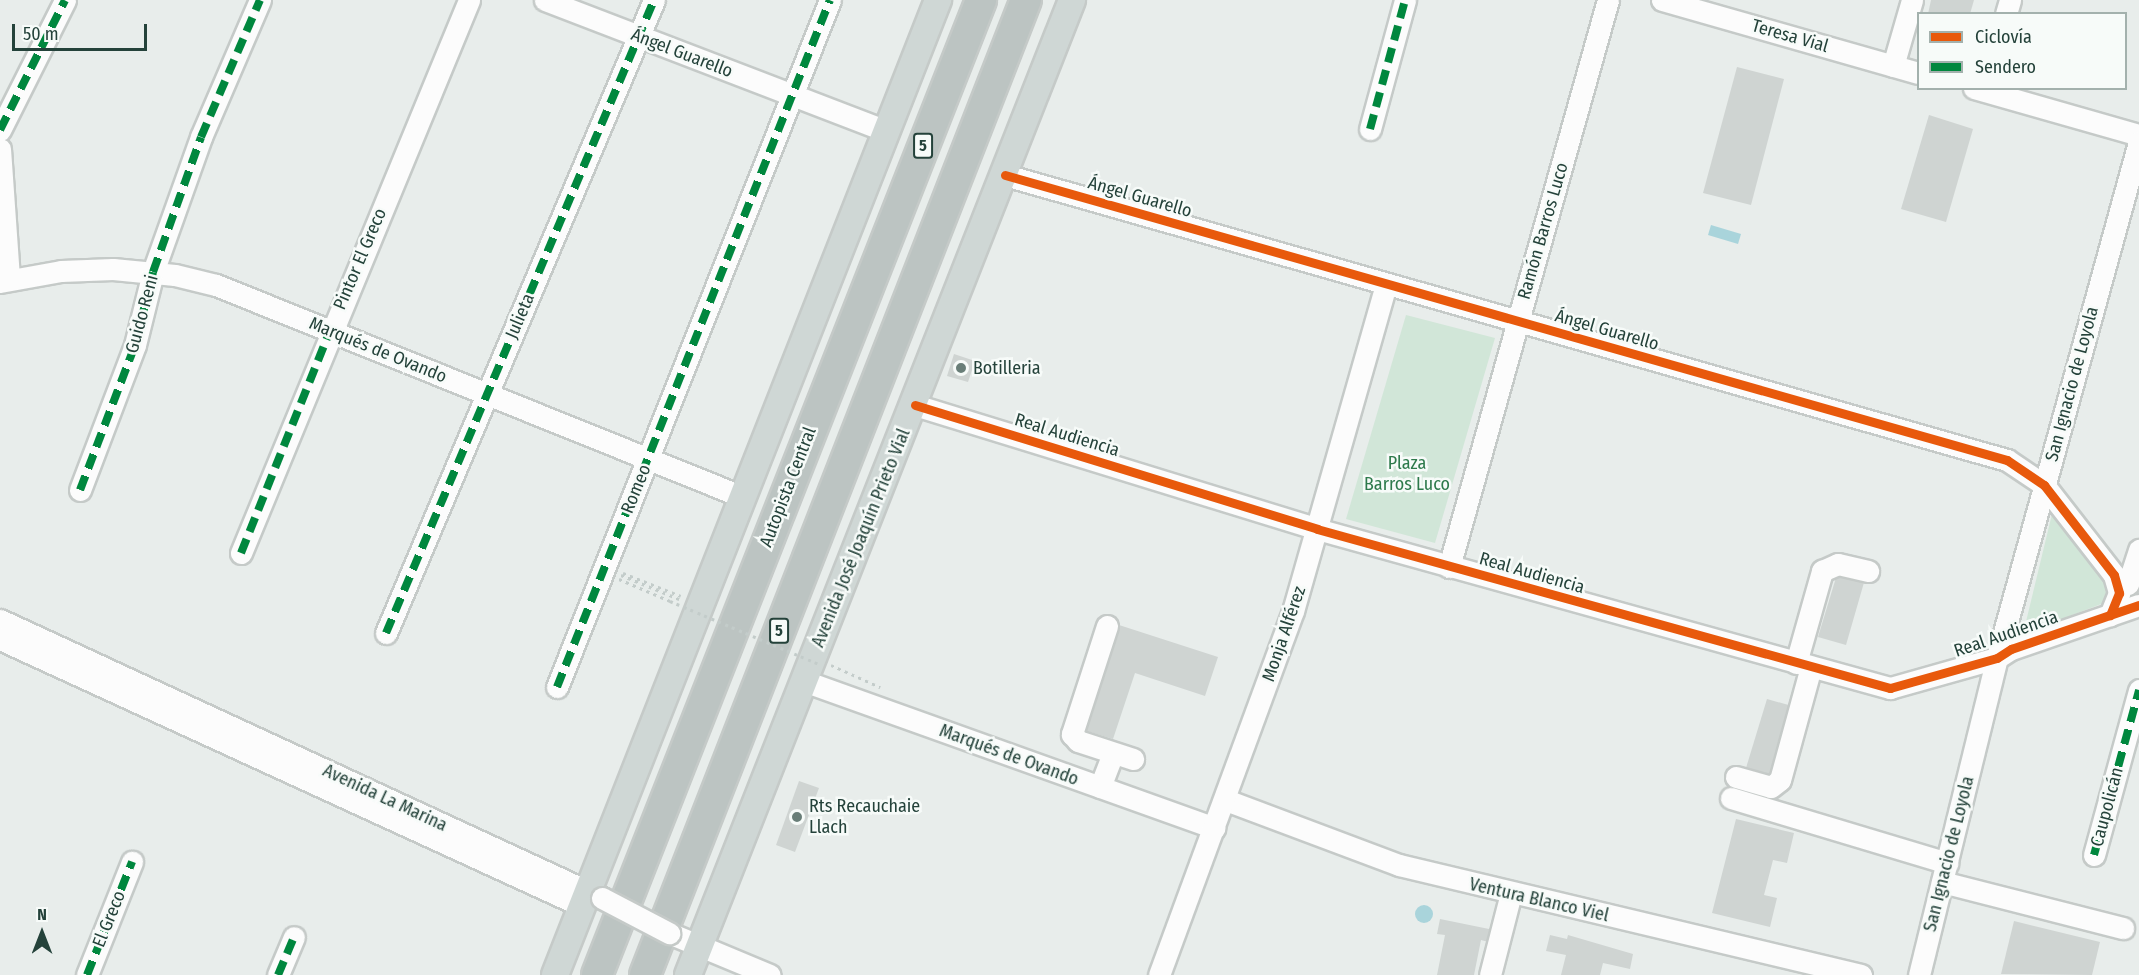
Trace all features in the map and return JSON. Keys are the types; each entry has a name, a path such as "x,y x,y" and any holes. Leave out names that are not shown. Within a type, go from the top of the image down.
{"highway":[{"name":"Autopista Central","path":"597,975 981,0"},
{"name":"5","path":"645,975 1026,0"},
{"path":"972,138 1048,0"}],"main road":[{"path":"555,975 591,899 743,497 939,0"},
{"name":"Avenida José Joaquín Prieto Vial","path":"688,975 811,672 1072,0"}],"street":[{"path":"0,130 37,50 65,0"},
{"name":"Guido Reni","path":"80,490 135,345 153,272 201,137 260,0"},
{"name":"Pintor El Greco","path":"241,553 330,330 469,0"},
{"name":"Ángel Guarello","path":"545,0 887,131"},
{"name":"Julieta","path":"387,633 654,0"},
{"path":"794,95 830,0"},
{"path":"1370,129 1405,0"},
{"name":"Ramón Barros Luco","path":"1449,567 1608,0"},
{"name":"Teresa Vial","path":"1662,0 1917,73"},
{"path":"1893,66 1912,0"},
{"path":"1983,90 2139,135"},
{"name":"Romeo","path":"557,687 613,572 648,459 794,95"},
{"name":"San Ignacio de Loyola","path":"1919,975 1997,658 2139,142"},
{"path":"0,149 4,281"},
{"name":"Ángel Guarello","path":"1005,175 2007,460 2044,485 2127,583"},
{"name":"Marqués de Ovando","path":"4,281 84,269 153,272 216,285 743,497"},
{"name":"Monja Alférez","path":"1159,975 1226,800 1293,611 1386,285"},
{"name":"Real Audiencia","path":"915,405 1317,530 1880,686 1902,688 1997,658 2011,649 2139,604"},
{"path":"2110,615 2119,593 2127,583 2139,550"},
{"path":"1736,777 1771,787 1780,780 1822,571 1838,564 1868,572"},
{"name":"Avenida La Marina","path":"0,620 16,640 698,948 770,975"},
{"path":"1100,788 1123,756 1078,741 1072,734 1107,626"},
{"name":"Marqués de Ovando","path":"811,672 1100,788 1215,828"},
{"name":"Caupolicán","path":"2094,855 2139,690"},
{"path":"1731,798 1944,873 2123,928"},
{"name":"Ventura Blanco Viel","path":"1226,800 1399,866 1861,975"},
{"name":"El Greco","path":"87,975 132,862"},
{"path":"1490,975 1511,893"},
{"path":"278,975 294,937"}],"path":[{"path":"613,572 686,597 684,602 671,598"},
{"path":"613,572 671,598 811,672 880,688 848,672"}],"green space":[{"name":"Plaza Barros Luco","path":"1406,315 1495,338 1435,543 1346,519"},
{"path":"2052,514 2110,585 2109,601 2023,634"}],"water":[{"path":"1711,225 1741,234 1738,244 1708,235"},
{"path":"1420,905 1428,905 1433,910 1431,921 1420,923 1415,918 1415,910"}],"building":[{"path":"1931,0 1974,0 1971,12 1928,12"},
{"path":"1737,67 1784,79 1751,205 1703,193"},
{"path":"1929,115 1973,129 1946,222 1901,209"},
{"name":"Botilleria","path":"954,354 975,361 968,382 947,376"},
{"path":"1838,571 1865,579 1846,645 1818,637"},
{"path":"1119,625 1218,657 1205,696 1135,673 1113,739 1084,730"},
{"path":"1767,699 1792,706 1771,775 1746,768"},
{"name":"Rts Recauchaie Llach","path":"799,781 819,788 795,852 776,845"},
{"path":"1736,819 1794,833 1787,863 1773,860 1764,895 1777,898 1770,927 1712,913"},
{"path":"1440,919 1494,930 1492,943 1481,940 1474,975 1437,975 1445,935 1437,934"},
{"path":"2014,921 2100,942 2092,975 2001,974"},
{"path":"1550,935 1567,939 1568,935 1633,954 1630,969 1603,963 1600,975 1561,975 1566,955 1546,951"}],"marked path":[{"path":"0,130 65,0"},
{"path":"80,490 135,345 153,272 201,137 260,0"},
{"path":"386,633 654,0"},
{"path":"557,687 830,0"},
{"path":"1370,129 1405,0"},
{"path":"241,553 330,330"},
{"path":"2094,855 2139,690"},
{"path":"87,975 132,862"},
{"path":"278,975 294,937"}],"cycle path":[{"path":"1005,175 2007,460 2044,485 2114,575 2119,593 2110,615"},
{"path":"915,405 1317,529 1890,688 1997,658 2011,649 2139,605"}],"place":[{"name":"Botilleria","path":"961,368"},
{"name":"Rts Recauchaie Llach","path":"797,817"}]}
